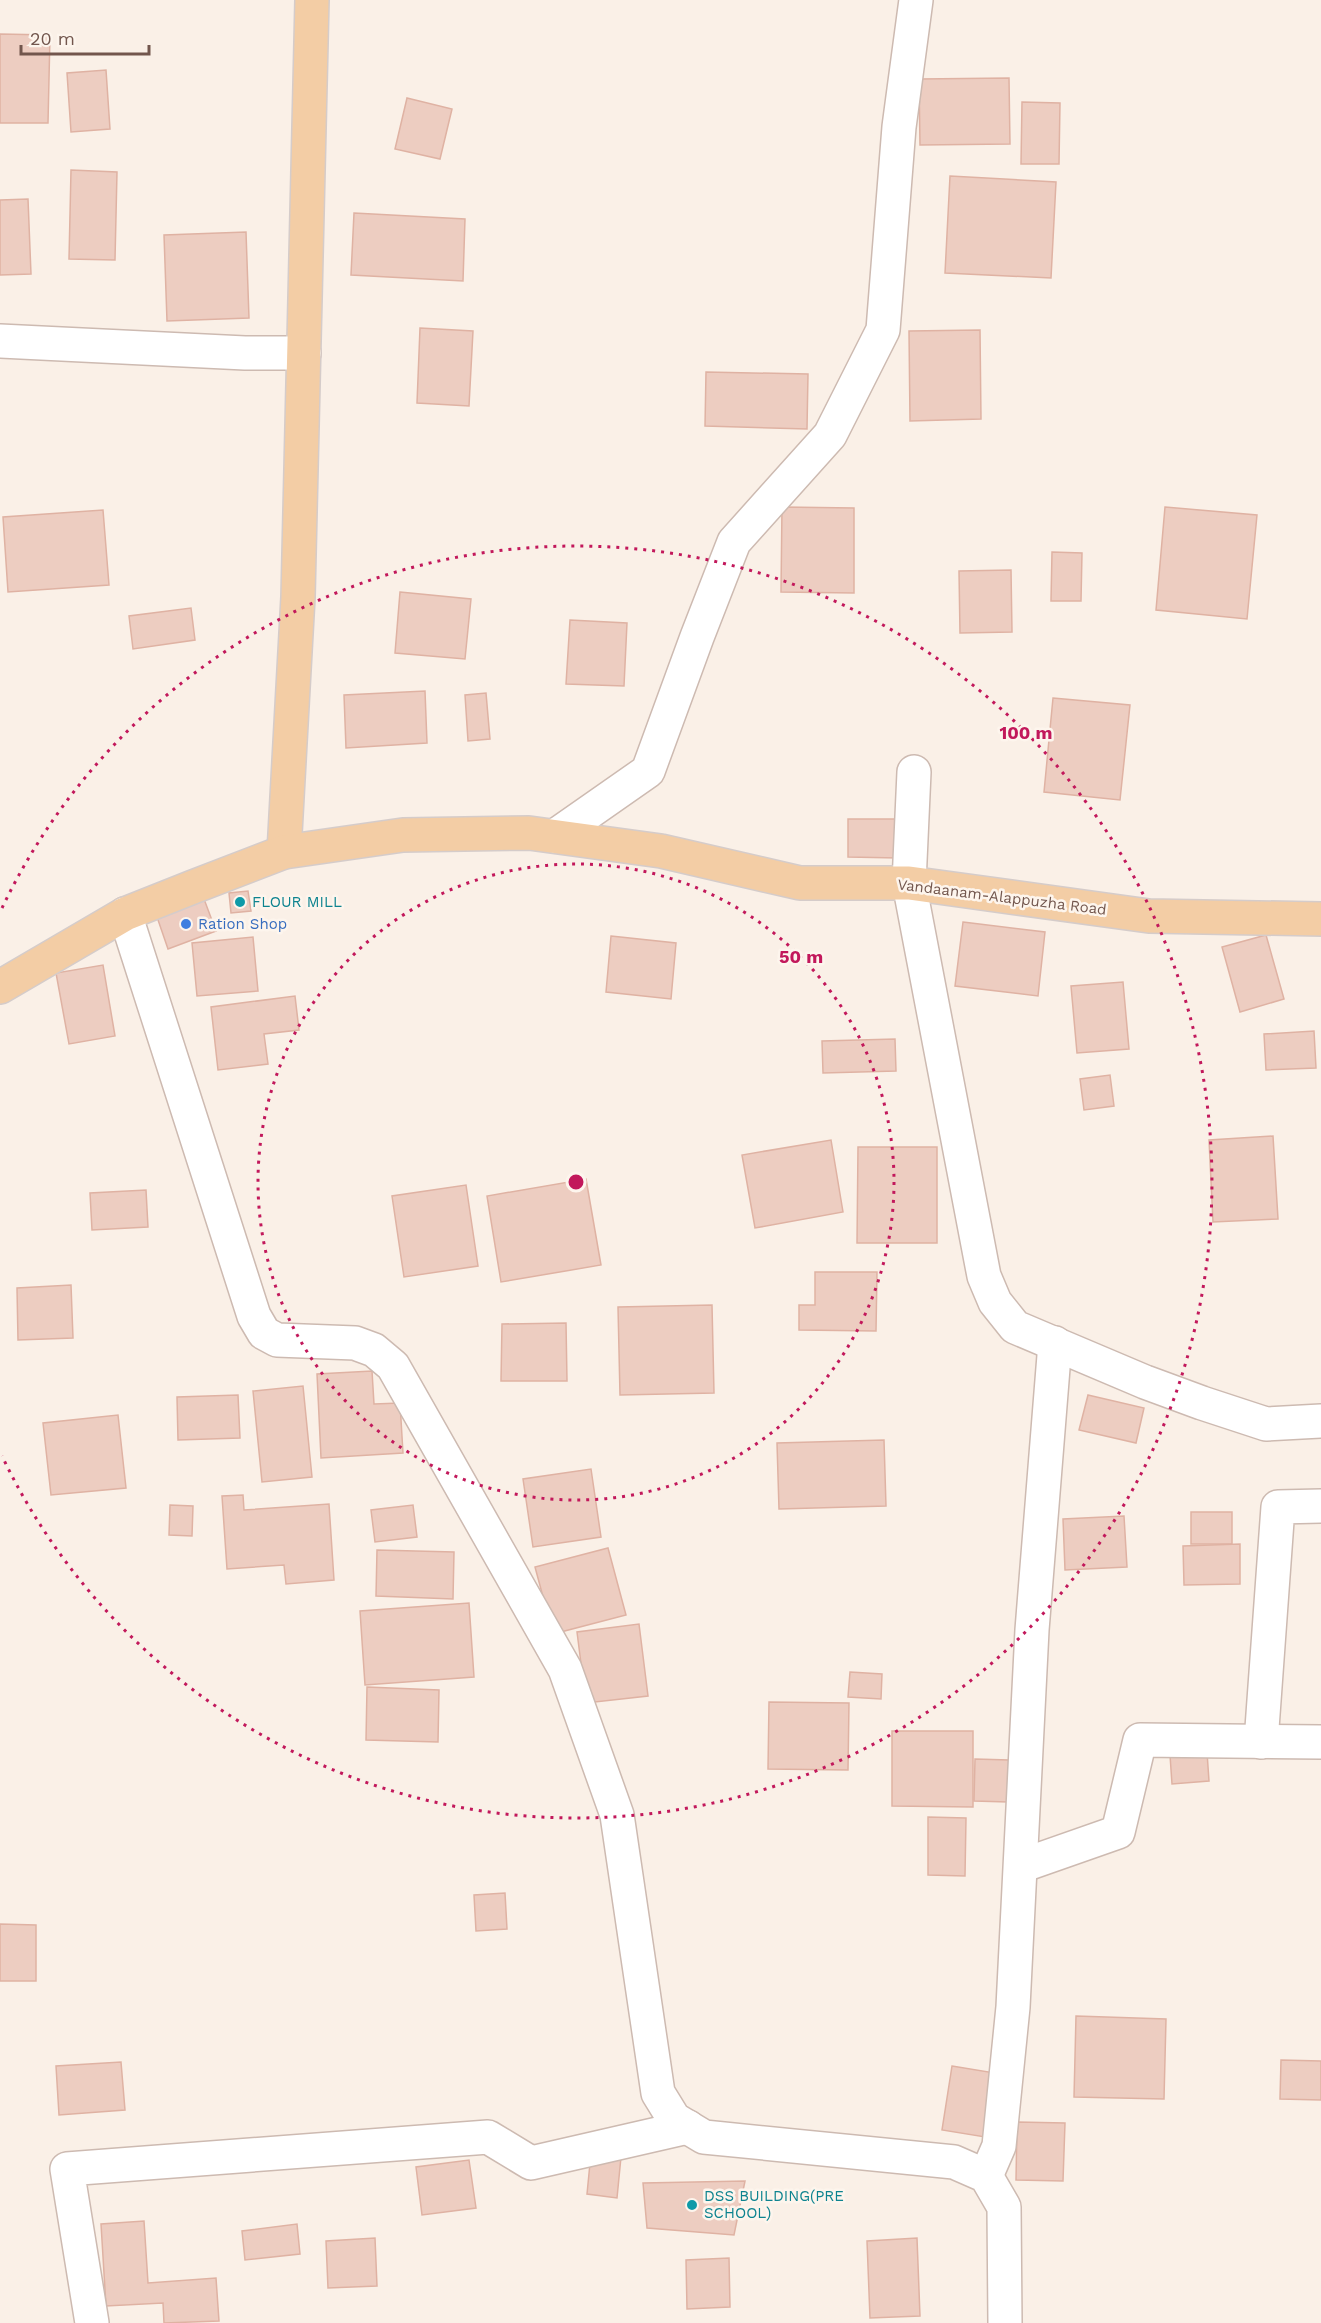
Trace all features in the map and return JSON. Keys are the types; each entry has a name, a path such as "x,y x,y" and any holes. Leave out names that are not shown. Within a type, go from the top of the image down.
{"main road":[{"path":"284,852 298,597 312,0"},
{"name":"Vandaanam-Alappuzha Road","path":"0,987 125,914 284,852 403,835 529,833 661,851 800,883 909,883 1149,916 1321,919"}],"street":[{"path":"555,836 648,771 734,542 830,435 883,330 899,127 916,0"},
{"path":"0,341 245,353 304,353"},
{"path":"914,772 909,883 984,1276 995,1302 1015,1327 1145,1382 1202,1403 1266,1424 1321,1421"},
{"path":"125,914 254,1316 264,1333 277,1340 355,1343 374,1350 393,1366 565,1669 616,1815 658,2093 674,2119 705,2137 954,2162 986,2176 1004,2207 1005,2323"},
{"path":"986,2176 999,2146 1013,2007 1032,1630 1055,1344"},
{"path":"1261,1742 1278,1507 1321,1506"},
{"path":"1021,1866 1118,1832 1140,1740 1321,1742"},
{"path":"92,2323 67,2169 488,2137 531,2163 688,2127"}],"building":[{"path":"0,34 50,35 48,123 0,123"},
{"path":"106,70 110,129 71,132 67,73"},
{"path":"1009,78 1010,144 920,145 919,79"},
{"path":"407,98 452,109 440,159 395,149"},
{"path":"1022,102 1060,103 1059,164 1021,164"},
{"path":"71,170 117,172 115,260 69,259"},
{"path":"950,176 1056,182 1051,278 945,273"},
{"path":"28,199 31,274 0,275 0,200"},
{"path":"354,213 465,219 463,281 351,275"},
{"path":"246,232 249,318 167,321 164,235"},
{"path":"420,328 473,331 469,406 417,403"},
{"path":"980,330 981,419 910,421 909,331"},
{"path":"706,372 808,374 807,429 705,426"},
{"path":"782,507 854,508 854,593 781,592"},
{"path":"1165,507 1257,515 1247,619 1156,610"},
{"path":"103,510 109,585 8,592 3,517"},
{"path":"1052,552 1082,553 1081,601 1051,601"},
{"path":"1011,570 1012,632 960,633 959,571"},
{"path":"400,592 471,599 465,659 395,653"},
{"path":"191,608 195,640 133,649 129,616"},
{"path":"570,620 627,623 624,686 566,684"},
{"path":"425,691 427,743 346,748 344,695"},
{"path":"486,693 490,739 468,741 465,695"},
{"path":"1053,698 1130,705 1120,800 1044,792"},
{"path":"848,819 898,819 898,858 848,857"},
{"name":"FLOUR MILL","path":"248,891 251,911 231,913 229,893"},
{"name":"Ration Shop","path":"204,899 216,931 168,949 157,917"},
{"path":"963,922 1045,932 1038,996 955,986"},
{"path":"1266,935 1284,999 1240,1012 1222,947"},
{"path":"611,936 676,943 671,999 606,992"},
{"path":"253,937 258,991 197,996 192,943"},
{"path":"103,965 115,1036 69,1044 56,973"},
{"path":"1123,982 1129,1049 1077,1053 1071,986"},
{"path":"295,996 299,1030 264,1034 268,1064 218,1070 211,1007"},
{"path":"1314,1031 1316,1068 1266,1070 1264,1034"},
{"path":"895,1039 896,1071 823,1073 822,1041"},
{"path":"1110,1075 1114,1106 1084,1110 1080,1079"},
{"path":"1273,1136 1278,1219 1213,1222 1209,1140"},
{"path":"831,1140 843,1212 755,1228 742,1155"},
{"path":"858,1147 937,1147 937,1243 857,1243"},
{"path":"586,1179 601,1265 501,1282 487,1196"},
{"path":"466,1185 478,1266 404,1277 392,1196"},
{"path":"146,1190 148,1227 92,1230 90,1193"},
{"path":"815,1272 877,1272 876,1331 799,1330 799,1305 815,1305"},
{"path":"71,1285 73,1338 18,1340 17,1288"},
{"path":"712,1305 714,1393 620,1395 618,1307"},
{"path":"566,1323 567,1381 501,1381 502,1324"},
{"path":"372,1371 374,1404 400,1403 403,1453 321,1458 317,1374"},
{"path":"303,1386 312,1477 262,1482 253,1391"},
{"path":"238,1395 240,1438 178,1440 177,1397"},
{"path":"1088,1395 1144,1408 1136,1443 1079,1430"},
{"path":"118,1415 126,1488 51,1495 43,1423"},
{"path":"884,1440 886,1506 779,1509 777,1443"},
{"path":"591,1469 601,1537 533,1547 523,1479"},
{"path":"243,1495 244,1510 329,1504 334,1580 286,1584 284,1565 227,1569 222,1496"},
{"path":"170,1505 193,1506 192,1536 169,1535"},
{"path":"413,1505 417,1537 375,1542 371,1510"},
{"path":"1191,1512 1232,1512 1232,1544 1191,1544"},
{"path":"1124,1516 1127,1567 1065,1570 1063,1519"},
{"path":"1240,1544 1240,1584 1184,1585 1183,1546"},
{"path":"608,1548 626,1615 553,1634 535,1567"},
{"path":"377,1550 454,1552 453,1599 376,1596"},
{"path":"469,1603 474,1677 365,1685 360,1611"},
{"path":"639,1624 648,1696 586,1703 577,1632"},
{"path":"850,1672 882,1674 881,1699 848,1697"},
{"path":"367,1687 439,1690 438,1742 366,1740"},
{"path":"769,1702 849,1703 848,1770 768,1769"},
{"path":"892,1731 973,1731 973,1807 892,1806"},
{"path":"1207,1752 1209,1781 1172,1784 1170,1755"},
{"path":"975,1759 1009,1760 1008,1802 974,1801"},
{"path":"928,1817 966,1818 965,1876 928,1875"},
{"path":"505,1893 507,1929 476,1931 474,1895"},
{"path":"0,1924 36,1925 36,1981 0,1981"},
{"path":"1076,2016 1166,2019 1164,2099 1074,2097"},
{"path":"1281,2060 1321,2061 1321,2100 1280,2099"},
{"path":"121,2062 125,2110 59,2115 56,2066"},
{"path":"952,2066 995,2073 985,2137 942,2130"},
{"path":"1017,2122 1065,2123 1063,2181 1016,2180"},
{"path":"591,2153 621,2157 617,2198 587,2194"},
{"path":"469,2160 476,2208 422,2215 416,2167"},
{"name":"DSS BUILDING(PRE SCHOOL)","path":"745,2181 734,2235 647,2228 643,2183"},
{"path":"144,2221 148,2283 216,2278 219,2321 164,2323 163,2303 106,2306 101,2224"},
{"path":"297,2224 300,2254 245,2260 242,2231"},
{"path":"375,2238 377,2286 328,2288 326,2241"},
{"path":"917,2238 920,2316 870,2318 867,2241"},
{"path":"729,2258 730,2307 687,2309 686,2260"}],"place":[{"name":"FLOUR MILL","path":"240,902"},
{"name":"Ration Shop","path":"186,924"},
{"name":"DSS BUILDING(PRE SCHOOL)","path":"692,2205"}]}
